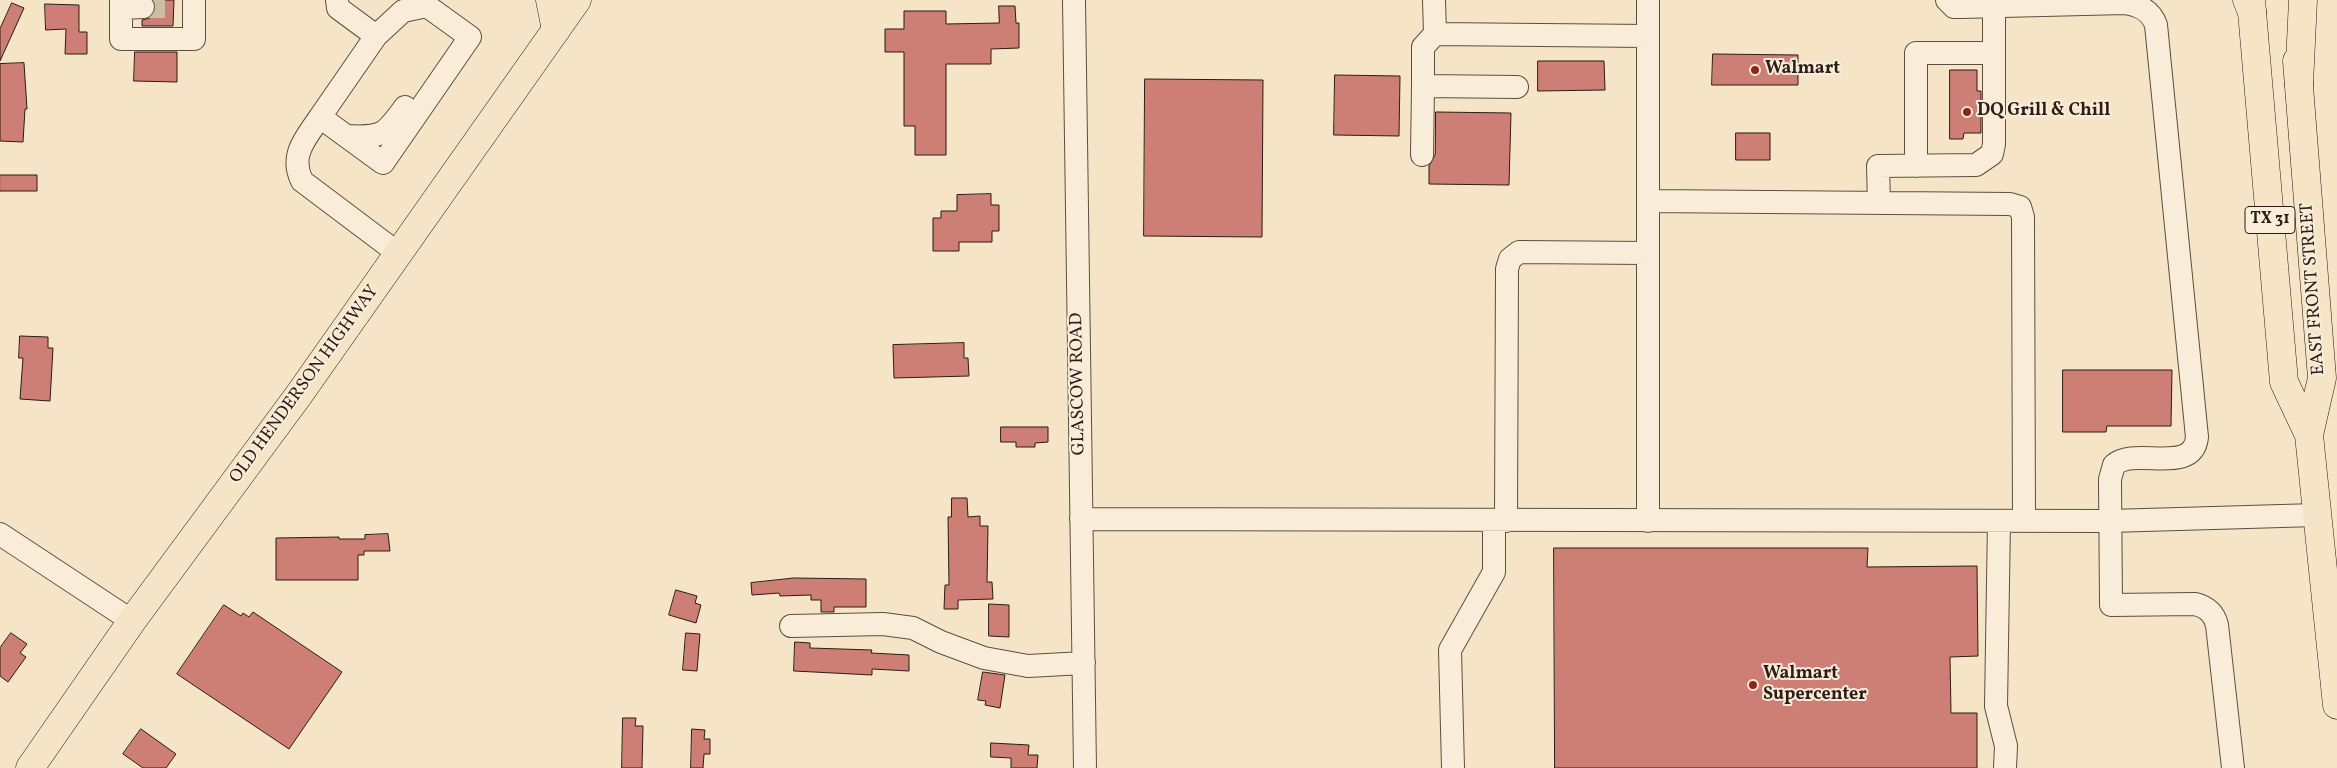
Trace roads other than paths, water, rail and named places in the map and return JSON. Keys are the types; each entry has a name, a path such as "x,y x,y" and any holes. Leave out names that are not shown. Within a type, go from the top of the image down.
{"main road":[{"path":"550,0 556,30"},
{"name":"OLD HENDERSON HIGHWAY","path":"32,768 132,621 298,396 577,0"},
{"name":"EAST FRONT STREET","path":"2292,0 2322,378 2309,435"},
{"path":"2298,84 2303,0"},
{"name":"EAST FRONT STREET","path":"2250,4 2284,382 2309,435"},
{"name":"TX 31","path":"2309,435 2316,515 2333,639 2337,705"}],"street":[{"path":"337,0 338,8 376,36"},
{"name":"GLASCOW ROAD","path":"1074,0 1085,768"},
{"path":"1434,0 1435,34"},
{"path":"1648,0 1648,521"},
{"path":"1947,0 1954,7 2125,2 2142,7 2149,13 2156,25 2197,429 2196,443 2193,450 2182,457 2118,461 2110,472 2111,605 2194,604 2206,608 2215,619 2233,768"},
{"path":"128,5 121,39 194,39 187,5"},
{"path":"320,117 383,163 470,37 427,6 403,11 376,36 320,117 298,150 298,172 302,181 399,254"},
{"path":"1878,203 1878,166 1976,165 1992,154 1994,144 1994,7"},
{"path":"1422,155 1423,46 1435,34 1648,36"},
{"path":"1916,166 1916,54 1994,53"},
{"path":"1424,86 1517,87"},
{"path":"1648,201 2010,204 2020,207 2023,217 2024,520"},
{"path":"1453,768 1450,650 1494,572 1500,521 1507,269 1510,259 1518,252 1648,252"},
{"path":"1081,519 2110,521 2316,515"},
{"path":"1999,520 1996,706 2006,746 2005,768"},
{"path":"0,534 132,621"},
{"path":"791,626 883,624 913,628 941,642 984,658 1028,666 1084,663"}],"tunnel":[{"path":"143,7 174,7"}],"place":[{"name":"Walmart","path":"1755,70"},
{"name":"DQ Grill & Chill","path":"1967,112"},
{"name":"Walmart Supercenter","path":"1753,685"}]}
